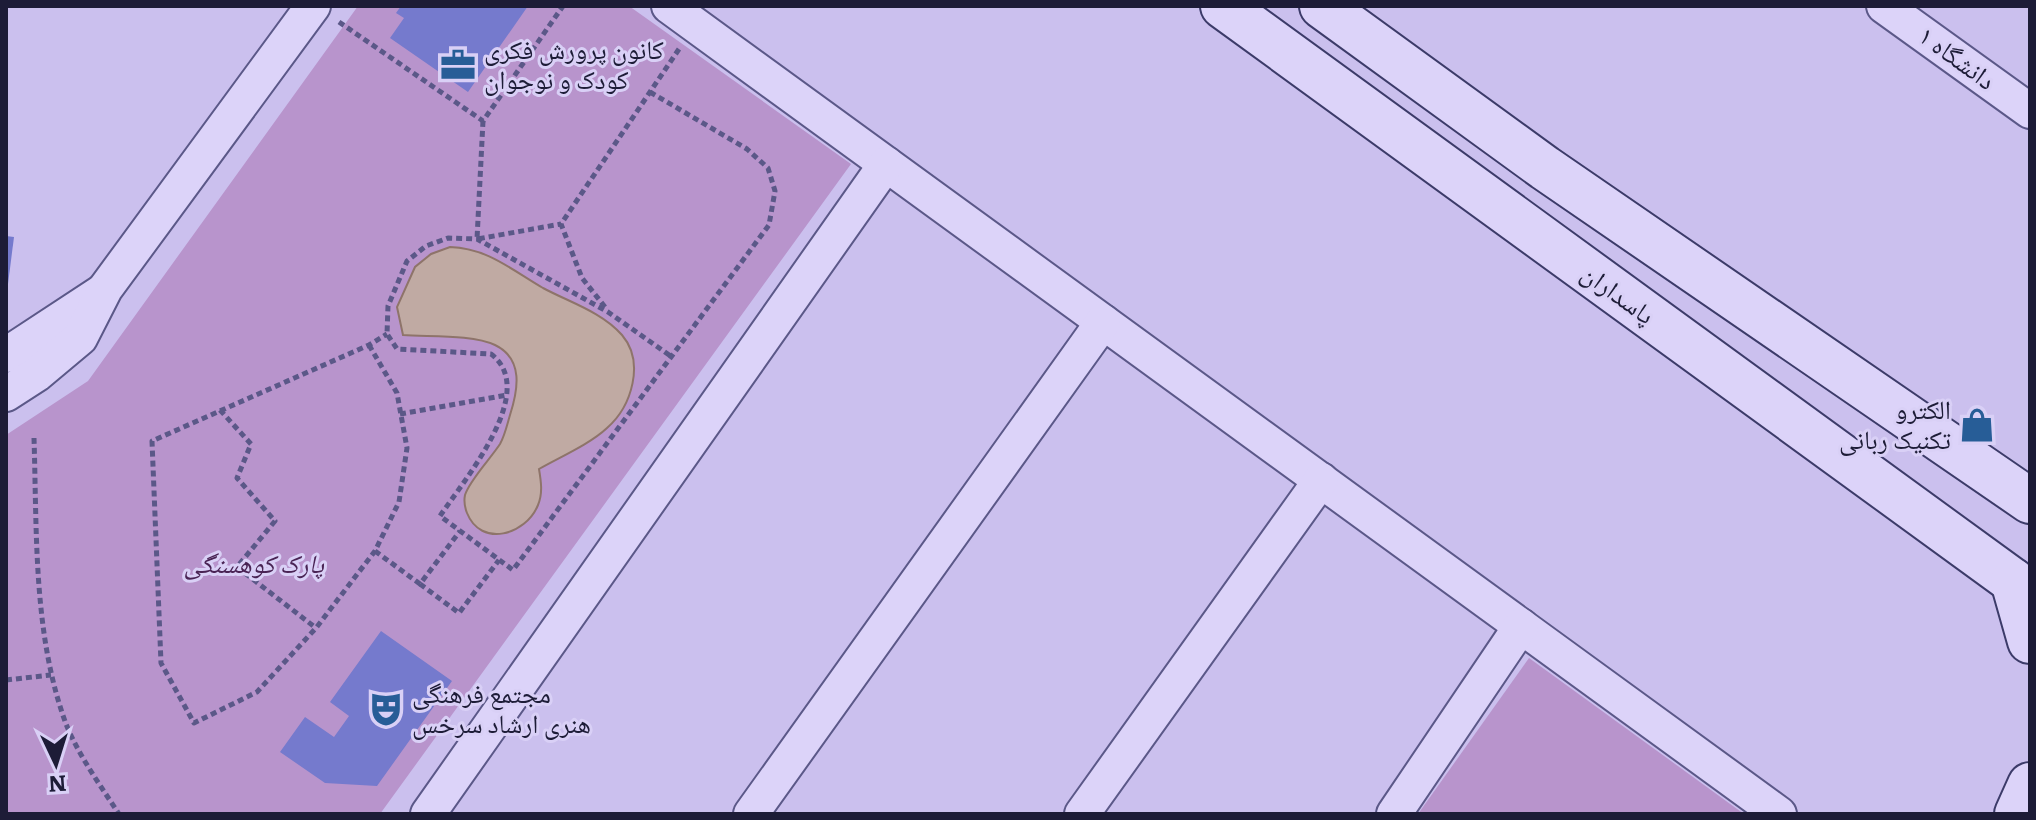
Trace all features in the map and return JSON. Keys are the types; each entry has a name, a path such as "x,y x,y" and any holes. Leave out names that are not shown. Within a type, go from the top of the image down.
{"main road":[{"name":"پاسداران","path":"1223,6 1511,216 2022,570"},
{"path":"1322,6 1545,168 2030,501"},
{"path":"1511,216 1545,168"},
{"path":"2022,570 2030,641"},
{"path":"2017,814 2030,785"}],"street":[{"name":"دانشگاه ۱","path":"1884,6 2030,111"},
{"path":"6,394 37,374 80,338 105,289 320,10"},
{"path":"682,15 1779,814"},
{"path":"428,814 886,164"},
{"path":"6,355 105,289"},
{"path":"751,814 1103,322"},
{"path":"1082,814 1321,480"},
{"path":"1394,814 1521,626"}],"path":[{"path":"477,239 483,121 563,6"},
{"path":"320,10 483,121"},
{"path":"650,92 747,149 768,168 775,191 769,225 513,570 440,516 494,437 507,395 509,382 506,371 501,361 491,354 397,349 387,334 388,306 407,261 426,246 448,238 477,239 561,224 650,92 682,15"},
{"path":"561,224 582,278 608,312"},
{"path":"477,239 608,312 672,357"},
{"path":"369,345 397,393 407,448 399,502 375,551 316,628 257,692 194,723 161,663 152,441 369,345 387,334"},
{"path":"400,414 507,395"},
{"path":"220,410 251,444 237,478 275,521 237,567 316,628"},
{"path":"34,438 39,583 51,675 67,726 90,770 119,814"},
{"path":"420,584 460,531"},
{"path":"375,551 459,613 499,560"},
{"path":"6,680 51,675"}],"green space":[{"name":"پارک کوهسنگی","path":"358,6 629,6 851,164 380,814 6,814 6,435 88,381"},
{"path":"1529,658 1744,814 1418,814"}],"shaded area":[{"path":"450,247 488,256 595,314 622,335 633,358 629,396 616,419 592,439 539,469 541,492 538,505 524,524 503,533 482,531 474,524 467,513 465,495 505,434 516,386 511,358 486,341 403,335 397,307 415,267 431,254"}],"building":[{"name":"کانون پرورش فکری کودک و نوجوان","path":"401,6 528,6 468,92 390,38 404,18 396,13"},
{"path":"6,236 14,237 8,284 6,284"},
{"name":"مجتمع فرهنگی هنری ارشاد سرخس","path":"381,631 452,681 377,786 325,783 280,752 305,717 334,737 349,716 330,702"}],"place":[{"name":"کانون پرورش فکری کودک و نوجوان","path":"458,65"},
{"name":"الکترو تکنیک ربانی","path":"1977,425"},
{"name":"مجتمع فرهنگی هنری ارشاد سرخس","path":"386,709"}]}
